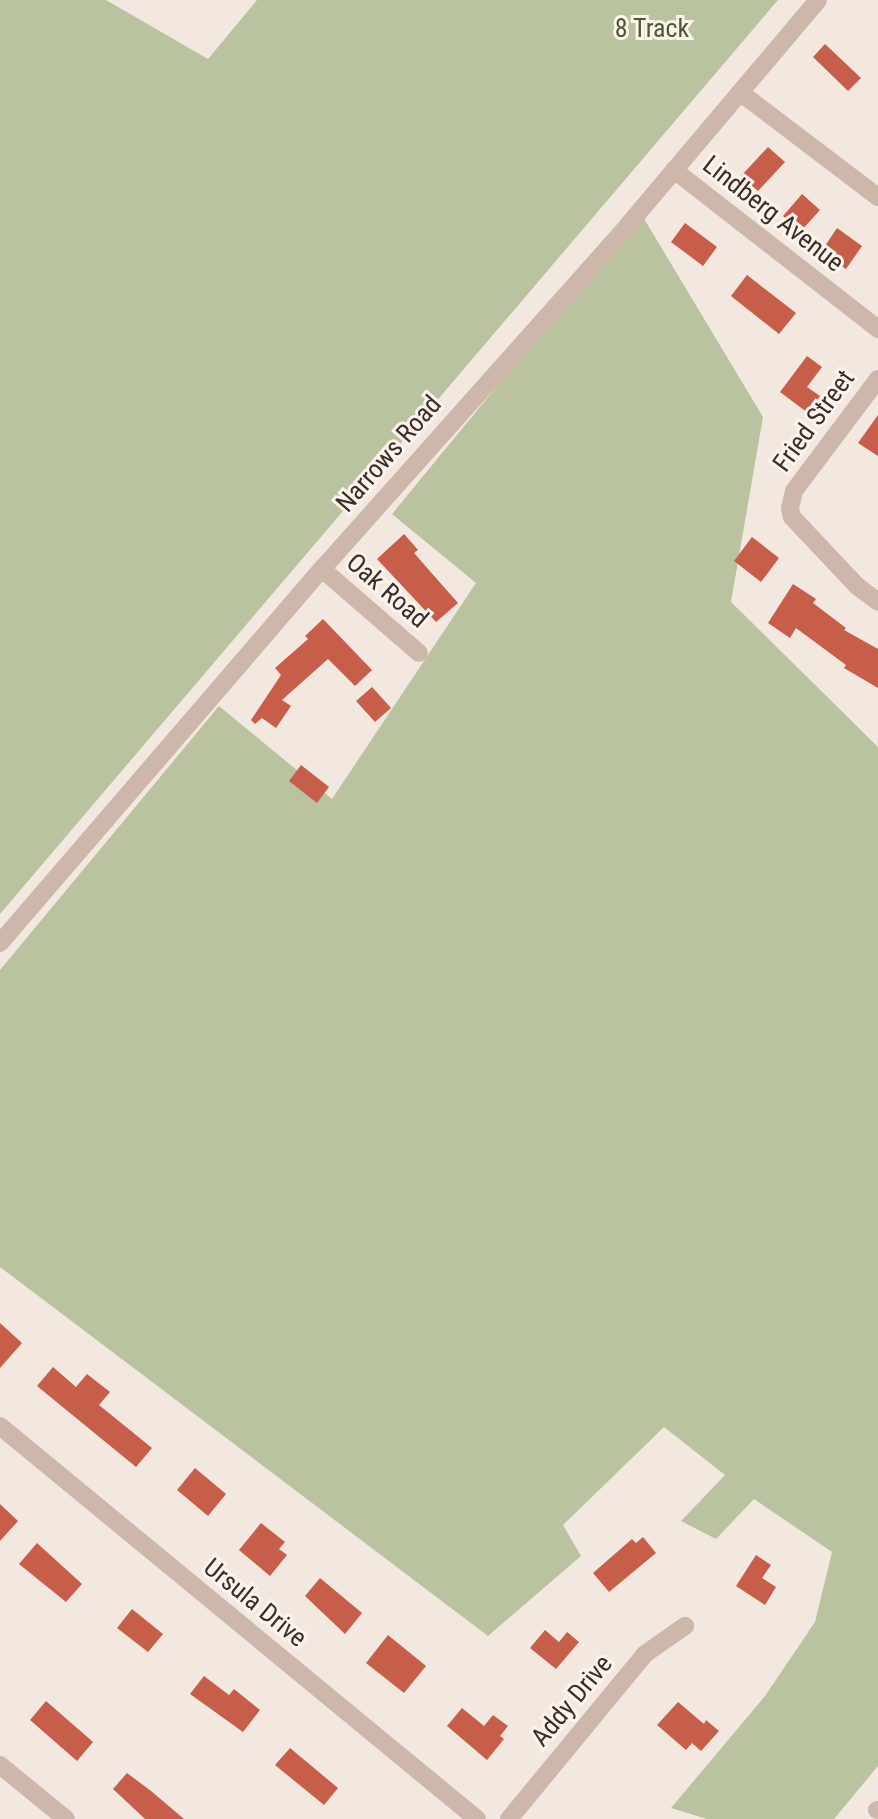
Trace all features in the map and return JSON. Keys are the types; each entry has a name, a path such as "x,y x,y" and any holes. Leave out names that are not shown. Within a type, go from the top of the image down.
{"street":[{"name":"Narrows Road","path":"0,943 322,569 741,93 818,0"},
{"path":"741,93 878,197"},
{"name":"Lindberg Avenue","path":"674,170 878,329"},
{"name":"Fried Street","path":"878,379 794,491 790,509 792,517 857,586 878,602"},
{"name":"Oak Road","path":"322,569 419,653"},
{"name":"Ursula Drive","path":"0,1426 477,1819"},
{"name":"Addy Drive","path":"509,1819 645,1654 685,1626"},
{"path":"0,1765 66,1819"}],"green space":[{"name":"8 Track","path":"0,0 106,0 208,59 257,0 778,0 0,914"},
{"path":"640,212 763,417 731,602 878,747 878,1766 834,1819 707,1819 671,1808 765,1696 815,1622 832,1552 754,1499 716,1539 681,1521 725,1475 664,1427 563,1525 581,1556 488,1636 0,1267 0,970 219,706 332,799 476,583 392,514"}],"building":[{"path":"825,44 861,78 848,91 813,57"},
{"path":"768,147 785,162 758,191 741,176"},
{"path":"802,194 820,210 800,232 783,216"},
{"path":"685,223 717,247 703,266 671,242"},
{"path":"837,228 862,246 846,269 821,252"},
{"path":"747,275 796,313 779,334 731,296"},
{"path":"807,356 822,367 807,387 820,396 808,413 780,392"},
{"path":"878,415 878,456 858,443"},
{"path":"404,534 418,550 414,553 458,603 436,622 377,559"},
{"path":"752,537 779,558 761,582 734,561"},
{"path":"793,584 816,599 813,603 846,628 844,630 878,649 878,688 844,668 846,665 796,628 790,638 768,623"},
{"path":"323,619 372,670 355,686 328,659 282,700 291,706 276,728 262,718 255,724 251,720 281,675 275,668 308,639 305,636"},
{"path":"372,687 391,708 375,722 356,701"},
{"path":"301,765 329,787 317,803 289,781"},
{"path":"0,1323 22,1343 0,1368"},
{"path":"53,1367 76,1387 87,1374 110,1392 99,1405 152,1448 136,1467 37,1386"},
{"path":"195,1468 226,1494 208,1516 177,1490"},
{"path":"0,1504 18,1521 0,1541"},
{"path":"261,1523 285,1542 279,1549 287,1555 270,1576 239,1550"},
{"path":"643,1537 656,1553 609,1592 593,1573 632,1539 636,1543"},
{"path":"37,1543 82,1584 66,1602 19,1564"},
{"path":"756,1555 771,1565 762,1578 776,1587 765,1605 736,1586"},
{"path":"320,1578 362,1613 345,1634 305,1596"},
{"path":"132,1609 163,1634 148,1652 117,1628"},
{"path":"545,1630 559,1642 567,1632 579,1642 556,1669 530,1648"},
{"path":"388,1635 426,1666 404,1693 366,1663"},
{"path":"204,1676 229,1695 234,1689 260,1710 243,1732 190,1694"},
{"path":"46,1701 93,1742 77,1761 30,1720"},
{"path":"678,1702 704,1724 706,1720 719,1731 701,1751 692,1743 686,1750 657,1725"},
{"path":"462,1708 484,1726 493,1715 508,1726 500,1736 504,1739 487,1760 447,1726"},
{"path":"290,1748 338,1788 324,1805 275,1765"},
{"path":"127,1773 184,1819 145,1819 113,1789"}]}
